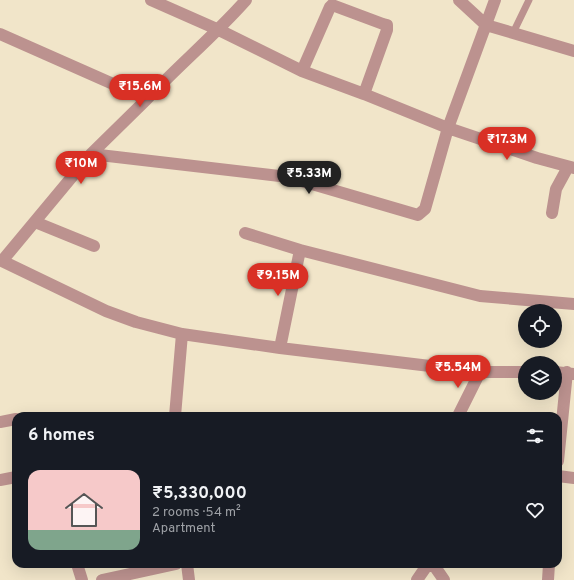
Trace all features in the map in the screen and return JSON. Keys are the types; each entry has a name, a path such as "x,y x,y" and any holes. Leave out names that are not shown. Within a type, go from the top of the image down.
{"street":[{"path":"151,0 219,30 302,71 448,128 571,168 556,190 552,213"},
{"path":"246,0 219,30 170,75 91,154 1,261 106,310 136,322 182,334 280,348 480,372 518,372"},
{"path":"459,0 486,25 574,51"},
{"path":"91,154 288,177 418,215 425,209 448,128 495,0"},
{"path":"302,71 330,6 387,25 387,30 364,94"},
{"path":"0,34 147,99"},
{"path":"34,222 94,246"},
{"path":"245,233 300,250 480,296 574,304"},
{"path":"280,348 300,250"},
{"path":"175,412 182,334"},
{"path":"460,412 480,372"},
{"path":"562,412 565,372"},
{"path":"0,422 12,420"},
{"path":"562,476 574,478"},
{"path":"0,480 12,477"},
{"path":"78,568 82,580"},
{"path":"102,580 158,568"},
{"path":"188,568 189,580"},
{"path":"417,580 425,568"},
{"path":"436,568 444,580"},
{"path":"548,568 548,580"}],"lane":[{"path":"513,33 529,0"}]}
